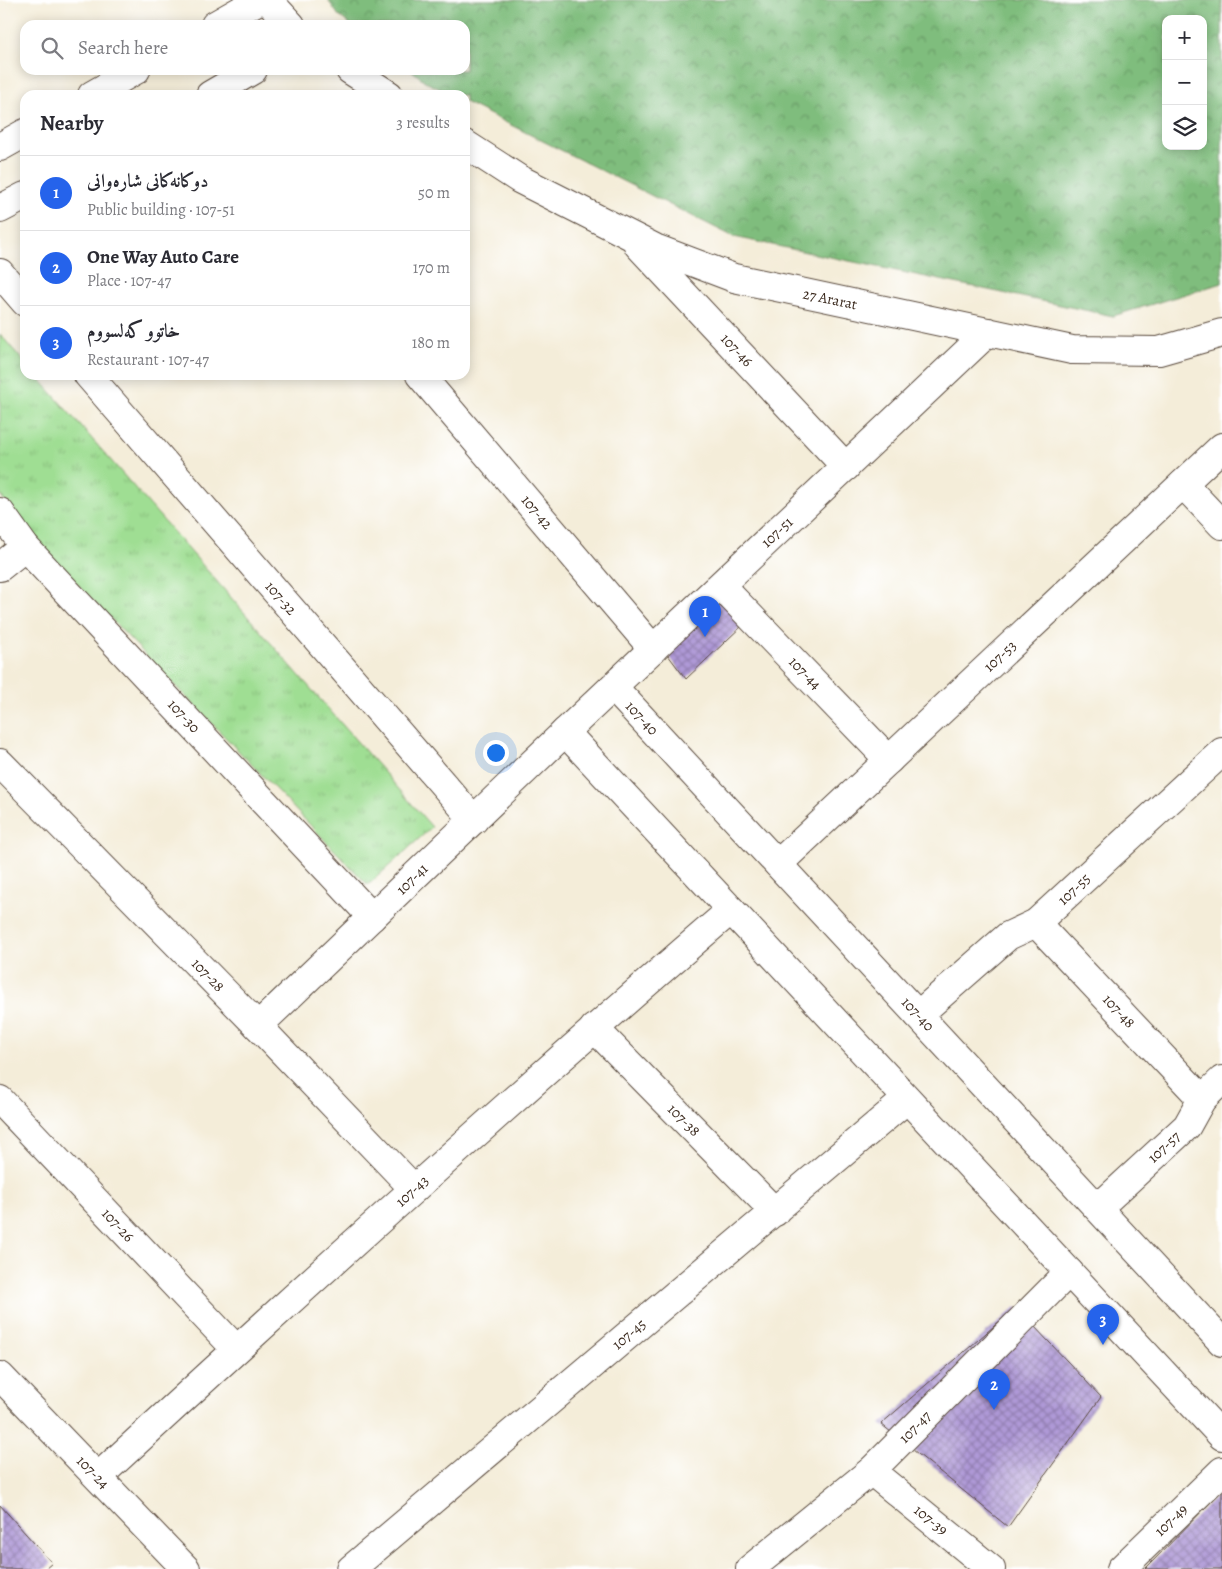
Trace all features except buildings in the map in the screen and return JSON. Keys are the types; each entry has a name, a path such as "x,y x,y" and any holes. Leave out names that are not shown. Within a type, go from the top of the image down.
{"street":[{"path":"224,20 259,0"},
{"path":"268,0 286,20"},
{"path":"101,90 127,75"},
{"path":"219,90 244,75"},
{"path":"358,75 381,90"},
{"path":"0,147 20,136"},
{"name":"27 Ararat","path":"470,147 519,179 655,248 734,278 1072,350 1159,351 1222,333"},
{"path":"0,209 20,199"},
{"name":"107-46","path":"628,234 846,467"},
{"path":"0,273 20,296"},
{"name":"107-51","path":"565,732 988,332"},
{"name":"107-32","path":"92,380 474,820"},
{"name":"107-42","path":"424,380 653,650"},
{"name":"107-53","path":"778,864 1222,447"},
{"path":"1183,484 1222,525"},
{"name":"107-30","path":"0,512 25,547 372,917"},
{"path":"0,567 25,547"},
{"name":"107-44","path":"720,586 889,760"},
{"name":"107-40","path":"613,687 1222,1342"},
{"path":"565,732 1222,1436"},
{"name":"107-41","path":"258,1026 565,732"},
{"name":"107-55","path":"918,1015 1008,936 1036,923 1222,752"},
{"name":"107-28","path":"0,762 414,1189"},
{"name":"107-43","path":"98,1477 414,1189 594,1028 731,910"},
{"name":"107-48","path":"1036,923 1202,1099"},
{"name":"107-38","path":"594,1028 775,1212"},
{"name":"107-57","path":"1098,1208 1187,1126 1202,1099 1222,1080"},
{"name":"107-45","path":"351,1569 775,1212 907,1098"},
{"name":"107-26","path":"0,1100 236,1350"},
{"name":"107-47","path":"750,1569 871,1471 1070,1272"},
{"name":"107-24","path":"0,1376 98,1477 171,1564"},
{"name":"107-39","path":"871,1471 991,1569"},
{"name":"107-49","path":"1121,1569 1222,1471"}],"green space":[{"path":"328,0 1222,0 1222,283 1113,316 734,237 470,105 470,90 442,90 417,75 470,75 470,20 344,20 339,16"},
{"path":"0,334 20,357 20,380 40,380 432,827 368,885 21,526 0,494"}],"place":[{"name":"دوکانەکانی شارەوانی","path":"705,637"},
{"name":"خاتوو کەلسووم","path":"1103,1345"},
{"name":"One Way Auto Care","path":"994,1410"}]}
